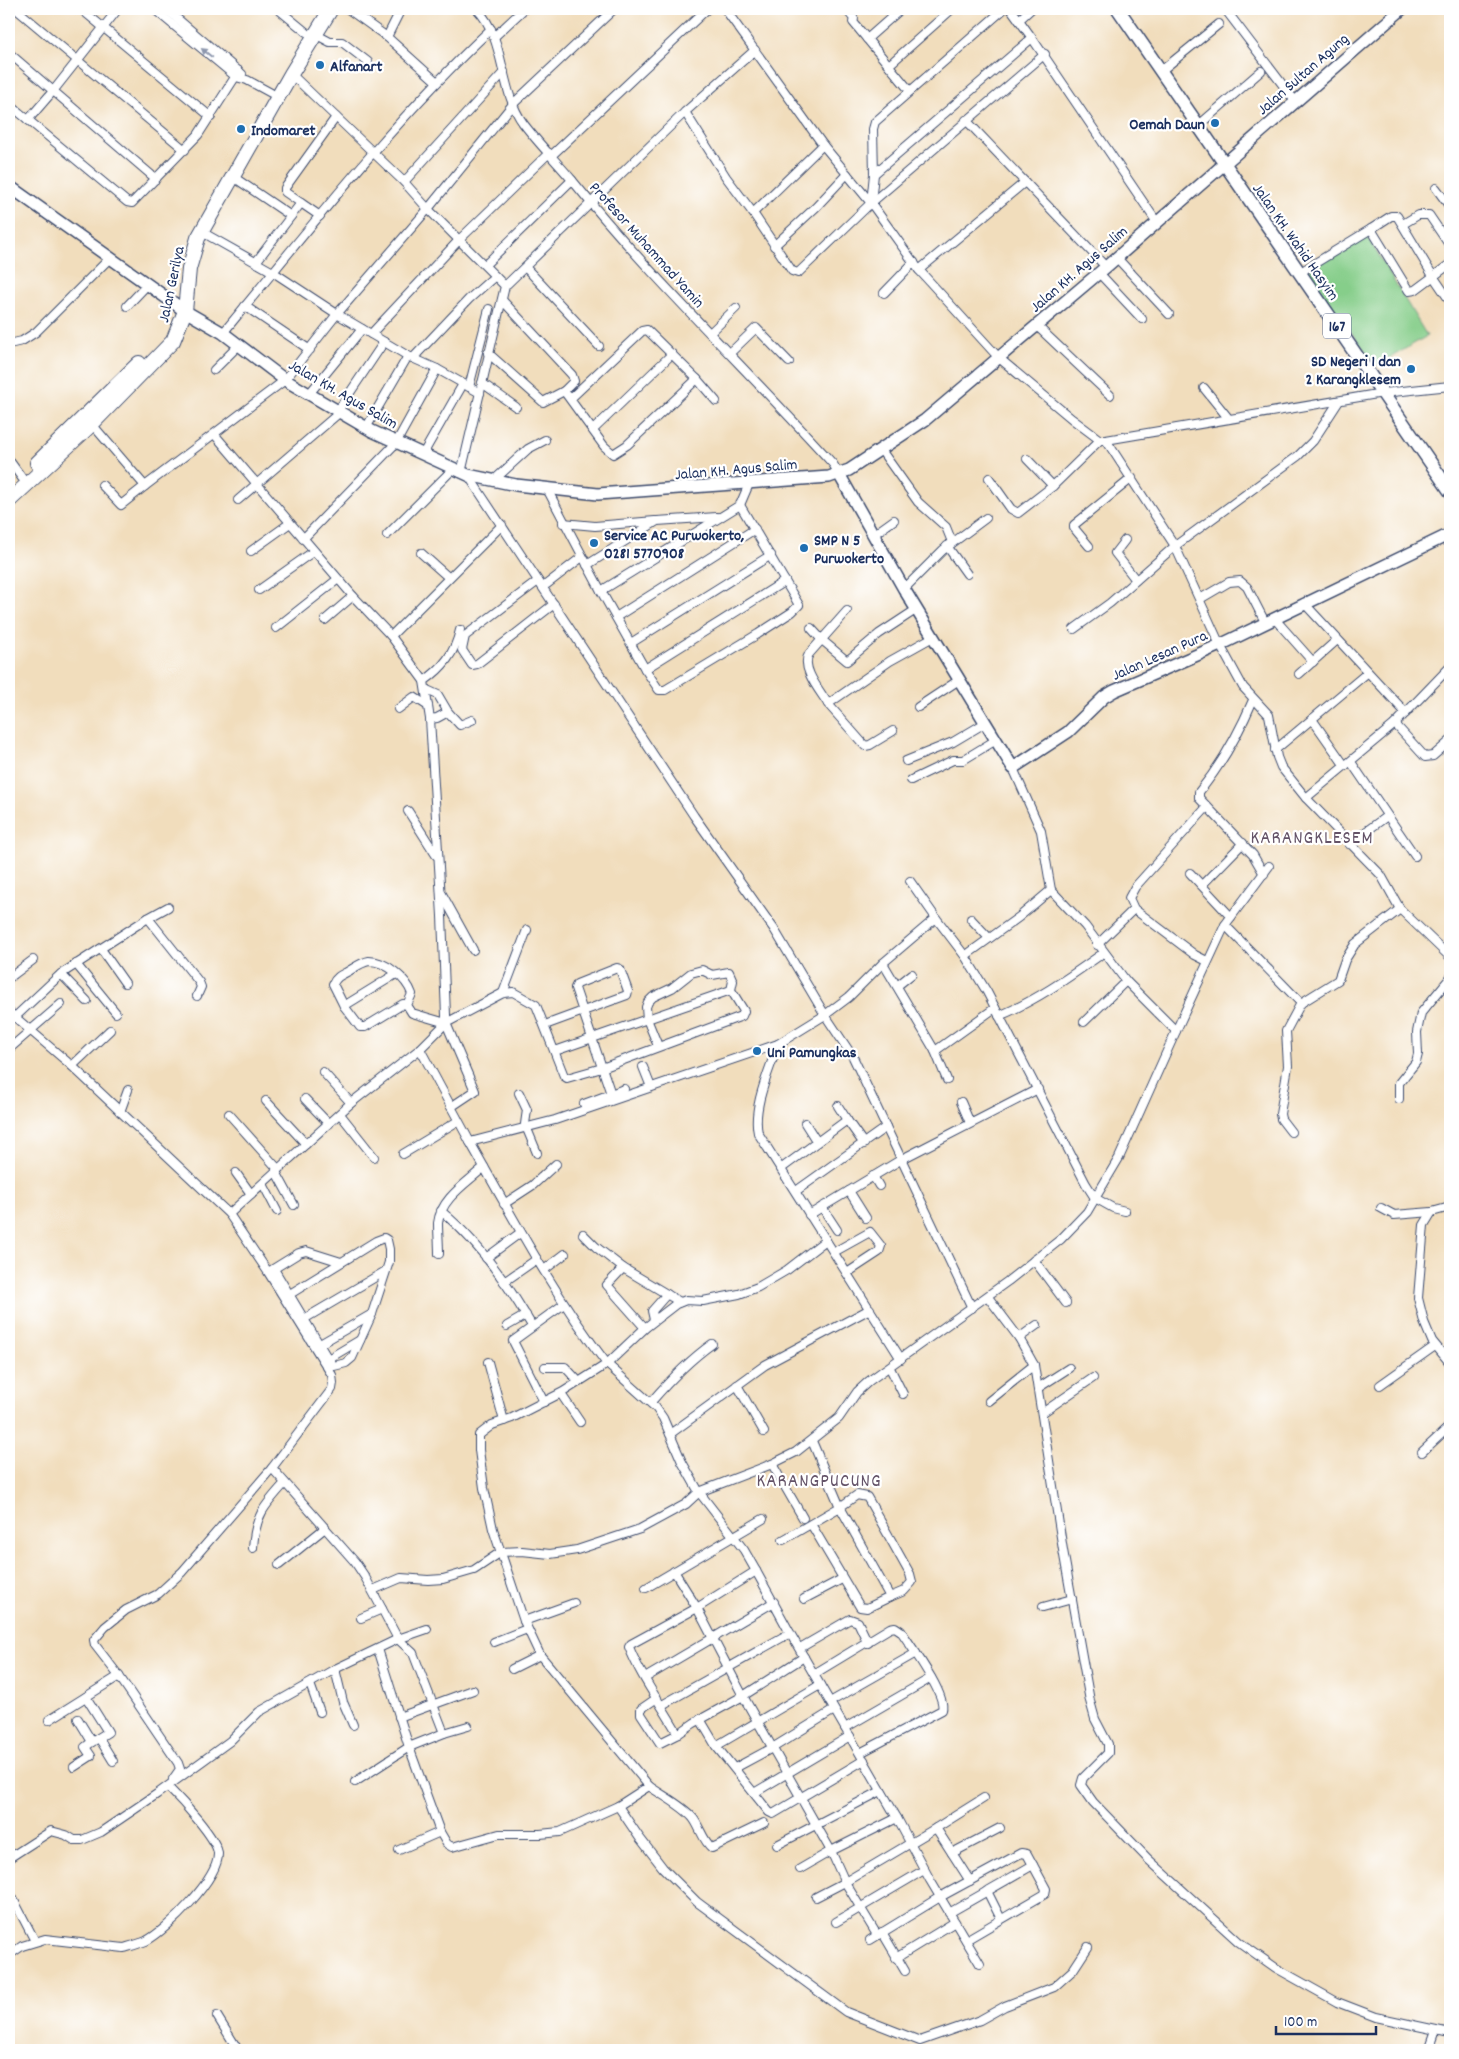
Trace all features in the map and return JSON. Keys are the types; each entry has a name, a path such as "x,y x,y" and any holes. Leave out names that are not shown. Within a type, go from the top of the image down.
{"highway":[{"name":"Jalan Gerilya","path":"181,307 182,265 189,237 291,74 320,9"},
{"name":"Jalan Gerilya","path":"9,490 173,341 192,258 216,196 232,176 268,108 270,93 310,33 331,9"},
{"name":"Jalan Gerilya","path":"9,502 88,420"}],"main road":[{"name":"Jalan KH. Wahid Hasyim","path":"1118,9 1450,491"}],"street":[{"path":"16,9 185,150"},
{"path":"81,9 211,117"},
{"path":"28,120 118,9"},
{"path":"154,9 189,34 238,74 270,93"},
{"path":"166,9 189,34"},
{"path":"278,9 310,33 330,42 342,42 368,62"},
{"path":"348,9 387,37 437,82"},
{"path":"387,37 401,9"},
{"name":"Profesor Muhammad Yamin","path":"477,9 491,29 513,104 522,122 591,204 826,457 839,474"},
{"path":"494,37 524,9"},
{"path":"102,485 121,505 285,380 337,314 428,209 513,104 614,9"},
{"path":"371,334 460,239 706,9"},
{"path":"725,9 823,145 869,201 919,270 999,358 1072,419 1103,440 1132,478 1175,546 1220,645 1243,687 1270,718 1275,750 1281,767 1306,798 1386,880 1400,909 1450,957"},
{"path":"847,9 854,19 853,22 910,91"},
{"path":"867,39 901,9"},
{"path":"889,65 952,9"},
{"path":"869,201 874,174 873,126 878,118 1004,9"},
{"path":"1011,9 1045,54 1156,222"},
{"path":"1019,20 1031,9"},
{"path":"1225,9 1295,101"},
{"name":"Jalan Sultan Agung","path":"1224,162 1402,9"},
{"path":"1161,71 1219,24"},
{"path":"223,333 373,152 437,82 491,29"},
{"path":"874,174 1032,38"},
{"path":"387,535 461,472 505,286 526,268 685,112 755,50"},
{"path":"9,53 156,179"},
{"path":"685,112 726,177 753,213 774,246 792,271 798,273 869,201 1045,54"},
{"path":"1199,125 1261,71"},
{"path":"404,182 504,72"},
{"path":"9,104 129,204 134,202 185,150 211,117 238,74"},
{"path":"291,74 404,182 428,209 505,286"},
{"path":"320,216 285,192 285,188 336,118"},
{"path":"966,120 1026,182 1142,319"},
{"path":"753,213 823,145"},
{"name":"Jalan KH. Agus Salim","path":"9,186 181,307 223,333 285,380 366,428 461,472 493,481 598,494 829,477 848,470 925,420 1102,270 1224,162"},
{"path":"774,246 816,207 847,174"},
{"path":"232,176 291,216"},
{"path":"485,265 572,180"},
{"path":"919,270 1026,182"},
{"path":"1436,188 1450,206"},
{"path":"256,262 301,203"},
{"path":"1403,224 1418,215 1429,215 1450,246"},
{"path":"1299,273 1371,229 1397,216 1450,301"},
{"path":"1371,229 1409,291 1415,290 1450,264"},
{"path":"202,232 273,272 384,342 480,393"},
{"path":"9,344 22,341 36,332 111,257"},
{"path":"1116,257 1169,314"},
{"path":"884,293 914,262"},
{"path":"526,268 599,346"},
{"path":"366,428 410,357 495,276"},
{"path":"127,306 148,284"},
{"path":"479,348 488,352 543,402 564,391 574,381 572,375 502,300"},
{"path":"245,306 310,350"},
{"path":"710,333 736,308"},
{"path":"423,454 466,386 479,348 489,309"},
{"path":"1037,326 1110,395"},
{"path":"730,353 756,328 789,362"},
{"path":"309,394 362,329"},
{"path":"571,398 644,330 649,331 716,401"},
{"path":"238,500 257,486 338,412 384,342"},
{"path":"214,370 239,345"},
{"path":"593,430 672,354"},
{"path":"303,539 396,443 436,369"},
{"path":"564,391 571,398 604,446 613,454 633,440 697,380"},
{"path":"482,383 516,407"},
{"path":"989,478 1011,509 1018,513 1053,486 1103,440 1383,393 1450,386"},
{"path":"1204,388 1229,420"},
{"path":"1074,629 1110,603 1175,546 1298,456 1313,441 1339,401"},
{"path":"88,420 145,486"},
{"path":"215,434 257,486 352,596 391,636 424,681 427,690 430,719 442,916 446,1023 475,1091 451,1107"},
{"path":"493,481 528,449 545,440"},
{"path":"881,450 918,502 946,527 950,544 968,574"},
{"path":"1027,459 1053,486"},
{"path":"9,460 22,478"},
{"path":"461,472 502,525 694,816 774,929 825,1015 854,1057 972,1308"},
{"path":"839,474 904,589 1013,768 1041,831 1052,890 1085,926 1126,981 1176,1031"},
{"path":"1089,546 1074,528 1074,525 1132,478"},
{"path":"601,591 740,504 749,484"},
{"path":"547,489 630,643 657,688 662,691 798,608 799,602 740,504"},
{"path":"564,523 595,526 720,516"},
{"path":"904,589 950,544 986,518"},
{"path":"587,565 657,520"},
{"path":"873,536 894,520"},
{"path":"251,551 290,523"},
{"path":"391,636 502,525"},
{"path":"616,617 755,529"},
{"name":"Jalan Lesan Pura","path":"1013,768 1068,732 1109,694 1220,645 1450,534"},
{"path":"1125,540 1115,553 1136,580"},
{"path":"259,590 314,551"},
{"path":"421,553 448,578"},
{"path":"630,643 771,555"},
{"path":"546,584 582,557"},
{"path":"276,628 338,579"},
{"path":"538,581 465,636 462,650 470,663 474,665 483,659 554,604"},
{"path":"645,669 785,581"},
{"path":"1200,599 1229,582 1240,581 1247,587 1270,620 1313,662"},
{"path":"325,620 352,596"},
{"path":"1304,603 1406,714"},
{"path":"811,628 822,640 848,661 879,634 917,609"},
{"path":"848,611 809,654 806,661 808,669 828,704 865,746 867,747 892,731"},
{"path":"424,681 435,674 452,655 460,630"},
{"path":"828,704 890,661 933,637"},
{"path":"1300,674 1337,640"},
{"path":"1306,798 1396,724 1450,667"},
{"path":"1275,750 1367,673"},
{"path":"918,707 959,680"},
{"path":"427,690 438,695 448,712 460,725 472,720"},
{"path":"398,709 414,697 428,706"},
{"path":"1253,700 1243,724 1223,760 1199,792 1199,798 1206,808 1243,843 1253,855 1264,874"},
{"path":"430,719 437,718 448,712"},
{"path":"1312,718 1415,856"},
{"path":"906,761 941,748 984,723"},
{"path":"1396,724 1425,757 1433,756 1450,741"},
{"path":"911,780 953,760 963,760 996,740"},
{"path":"1206,808 1135,887 1129,898 1134,909 1206,961"},
{"path":"408,811 437,857"},
{"path":"1349,844 1387,816"},
{"path":"1202,885 1243,843"},
{"path":"373,1590 401,1578 443,1579 474,1570 501,1552 566,1553 640,1529 686,1504 699,1492 772,1464 796,1452 812,1441 840,1418 857,1392 988,1297 1061,1239 1087,1212 1119,1158 1206,961 1225,925 1270,866"},
{"path":"1190,873 1231,917"},
{"path":"910,881 964,956 997,1012 1095,1198 1113,1208 1125,1211"},
{"path":"439,885 448,906 473,950"},
{"path":"964,956 1052,890"},
{"path":"15,1017 61,974 168,907"},
{"path":"1097,944 1134,909"},
{"path":"1291,1132 1281,1120 1280,1114 1288,1066 1286,1031 1301,1002 1338,980 1345,960 1355,944 1400,909"},
{"path":"148,918 200,982 201,987 196,996"},
{"path":"470,1142 554,1121 778,1044 825,1015 849,997 883,963 936,918"},
{"path":"971,919 989,938"},
{"path":"1225,925 1301,1002"},
{"path":"503,993 527,930"},
{"path":"101,949 126,983"},
{"path":"935,1051 997,1012 1014,1010 1060,983 1099,956"},
{"path":"9,978 33,960"},
{"path":"369,962 382,965 407,984 412,994 407,1004 402,1004 365,1027 360,1027 344,1006 333,984 337,977 369,962"},
{"path":"883,963 935,1051 947,1080"},
{"path":"76,964 116,1013"},
{"path":"545,1025 582,1010 622,997 628,993 619,968 576,986 582,1010 611,1094"},
{"path":"229,1214 351,1103 420,1049 446,1023 503,993 513,992 534,1003 545,1025 564,1076 567,1078 602,1068 742,1016 744,1011 732,990 733,981 729,972 712,975 702,970 691,973 672,988 648,1002 646,1007 647,1019 658,1046"},
{"path":"61,974 88,1001"},
{"path":"344,1006 396,974"},
{"path":"897,986 912,974"},
{"path":"1399,1100 1399,1083 1412,1069 1418,1054 1418,1032 1421,1013 1450,978"},
{"path":"1084,1022 1126,981"},
{"path":"555,1051 732,990"},
{"path":"9,1049 61,1004"},
{"path":"407,1004 412,1013 446,1023"},
{"path":"9,1012 72,1066 229,1214 290,1294 328,1359 336,1366 346,1363 352,1358 372,1314 390,1255 387,1240 384,1238 290,1294"},
{"path":"72,1066 110,1030"},
{"path":"778,1044 758,1106 756,1125 761,1137 901,1359"},
{"path":"420,1049 520,1233 577,1326 622,1380 651,1402 664,1418 682,1462 699,1492 756,1571 897,1818 924,1870 980,1964"},
{"path":"643,1067 651,1087"},
{"path":"323,1072 351,1103"},
{"path":"810,1215 902,1159 1038,1089"},
{"path":"120,1112 128,1090"},
{"path":"584,1104 624,1090"},
{"path":"519,1093 527,1110 526,1124 537,1153"},
{"path":"305,1099 329,1124"},
{"path":"266,1101 306,1144"},
{"path":"961,1102 970,1123"},
{"path":"838,1106 864,1144"},
{"path":"229,1114 277,1170 294,1205"},
{"path":"340,1114 374,1157"},
{"path":"782,1168 847,1120"},
{"path":"403,1154 458,1121"},
{"path":"805,1123 817,1142"},
{"path":"796,1191 886,1127"},
{"path":"504,1204 533,1185 556,1164"},
{"path":"439,1254 438,1223 441,1212 448,1199 484,1167"},
{"path":"236,1173 251,1194"},
{"path":"873,1176 879,1186"},
{"path":"263,1184 277,1211"},
{"path":"849,1191 866,1218"},
{"path":"822,1207 837,1230"},
{"path":"1381,1208 1394,1215 1432,1212 1450,1207"},
{"path":"441,1212 463,1229 504,1282 532,1326"},
{"path":"1432,1212 1424,1225 1418,1298 1424,1322 1435,1346 1450,1363"},
{"path":"834,1252 870,1232 878,1239 882,1246 879,1252 847,1273"},
{"path":"486,1258 520,1233"},
{"path":"583,1234 623,1268 680,1302"},
{"path":"764,1822 712,1848 691,1816 649,1786 540,1655 526,1625 493,1529 484,1488 479,1439 482,1431 561,1394 607,1364 654,1320 680,1302 703,1301 758,1288 787,1270 826,1240"},
{"path":"271,1270 299,1253 306,1252 341,1262"},
{"path":"544,1270 566,1254"},
{"path":"504,1282 537,1259"},
{"path":"1034,1260 1066,1303"},
{"path":"623,1268 607,1285 645,1328"},
{"path":"168,1787 178,1774 180,1767 119,1676 95,1645 94,1640 105,1627 126,1610 158,1594 206,1546 272,1468 329,1394 334,1383 332,1375 271,1270"},
{"path":"304,1319 384,1272"},
{"path":"654,1320 652,1311 667,1294"},
{"path":"988,1297 1019,1338 1034,1366 1090,1701 1095,1719 1108,1744 1108,1753 1081,1781 1081,1785 1093,1802 1148,1859 1238,1942 1276,1968 1337,2002 1376,2017 1450,2033"},
{"path":"544,1402 513,1343 515,1339 532,1326 564,1304"},
{"path":"670,1434 781,1355 870,1309"},
{"path":"320,1344 372,1314"},
{"path":"507,1326 526,1315"},
{"path":"1019,1338 1037,1325"},
{"path":"328,1359 360,1340"},
{"path":"651,1402 686,1364 712,1344"},
{"path":"1380,1385 1435,1346"},
{"path":"488,1362 504,1420"},
{"path":"989,1401 1034,1366"},
{"path":"545,1367 565,1367 579,1382"},
{"path":"890,1368 903,1394"},
{"path":"1038,1388 1069,1368"},
{"path":"1042,1413 1093,1378"},
{"path":"737,1385 764,1432"},
{"path":"561,1394 580,1422"},
{"path":"1422,1452 1450,1426"},
{"path":"812,1441 840,1507 890,1597"},
{"path":"772,1464 803,1518"},
{"path":"272,1468 355,1562 373,1590 398,1639 413,1652 444,1733"},
{"path":"253,1548 255,1525 262,1509 286,1483"},
{"path":"783,1540 857,1495 867,1497 912,1582 904,1591 863,1609 842,1579 811,1524"},
{"path":"646,1588 764,1519"},
{"path":"279,1565 325,1528"},
{"path":"674,1571 697,1608 743,1696 818,1825 845,1882 876,1936 905,1971"},
{"path":"678,1734 629,1647 631,1644 697,1608 756,1571"},
{"path":"804,1599 842,1579"},
{"path":"1043,1607 1072,1599"},
{"path":"645,1678 774,1602"},
{"path":"494,1642 574,1603"},
{"path":"361,1618 382,1609"},
{"path":"800,1648 850,1619 858,1622 868,1643"},
{"path":"700,1719 716,1746 769,1812 773,1814 801,1798 862,1756 942,1710 943,1701 931,1678 901,1631 895,1627 890,1628 814,1674"},
{"path":"9,1858 51,1831 66,1835 74,1840 91,1837 168,1787 230,1740 259,1712 335,1669 398,1639 427,1629"},
{"path":"790,1632 730,1668 642,1709 641,1714 660,1743 743,1696 804,1657"},
{"path":"378,1649 399,1718 440,1832 447,1844 452,1847 499,1834 551,1834 560,1832 618,1806 649,1786"},
{"path":"830,1702 916,1653"},
{"path":"512,1669 540,1655"},
{"path":"335,1669 344,1702 353,1725"},
{"path":"49,1720 119,1676"},
{"path":"845,1728 931,1678"},
{"path":"310,1684 320,1712"},
{"path":"716,1746 759,1723 820,1686"},
{"path":"399,1718 474,1690"},
{"path":"74,1767 91,1756 85,1747 108,1732 86,1697"},
{"path":"735,1768 774,1747 834,1710"},
{"path":"78,1719 113,1761"},
{"path":"354,1782 409,1747 468,1726"},
{"path":"754,1793 850,1736"},
{"path":"9,1955 22,1946 35,1941 60,1940 124,1948 147,1940 170,1922 209,1879 218,1854 216,1846 168,1787"},
{"path":"777,1845 881,1791"},
{"path":"816,1897 910,1844 984,1798"},
{"path":"618,1806 639,1838 663,1868 697,1902 846,2012 920,2041 980,2020 1005,2006 1054,1987 1073,1970 1088,1947"},
{"path":"800,1869 831,1851 897,1818"},
{"path":"936,1828 970,1881"},
{"path":"952,1853 1000,1828"},
{"path":"399,1850 440,1832"},
{"path":"876,1936 940,1897 1021,1853 1027,1854 1046,1889 1045,1894 966,1940"},
{"path":"949,1913 1033,1865"},
{"path":"836,1922 924,1870"},
{"path":"9,1891 35,1941"},
{"path":"987,1891 999,1915"},
{"path":"896,1958 955,1922"},
{"path":"216,2016 238,2050"},
{"path":"1429,2050 1436,2030"}],"green space":[{"path":"1367,236 1427,336 1376,366 1306,271"}],"place":[{"name":"Alfanart","path":"320,65"},
{"name":"Oemah Daun","path":"1215,123"},
{"name":"Indomaret","path":"241,129"},
{"name":"SD Negeri 1 dan 2 Karangklesem","path":"1411,369"},
{"name":"Service AC Purwokerto, 0281 5770908","path":"594,543"},
{"name":"SMP N 5 Purwokerto","path":"804,548"},
{"name":"Uni Pamungkas","path":"757,1051"}],"district":[{"name":"KARANGKLESEM","path":"1312,836"},
{"name":"KARANGPUCUNG","path":"819,1479"}]}
